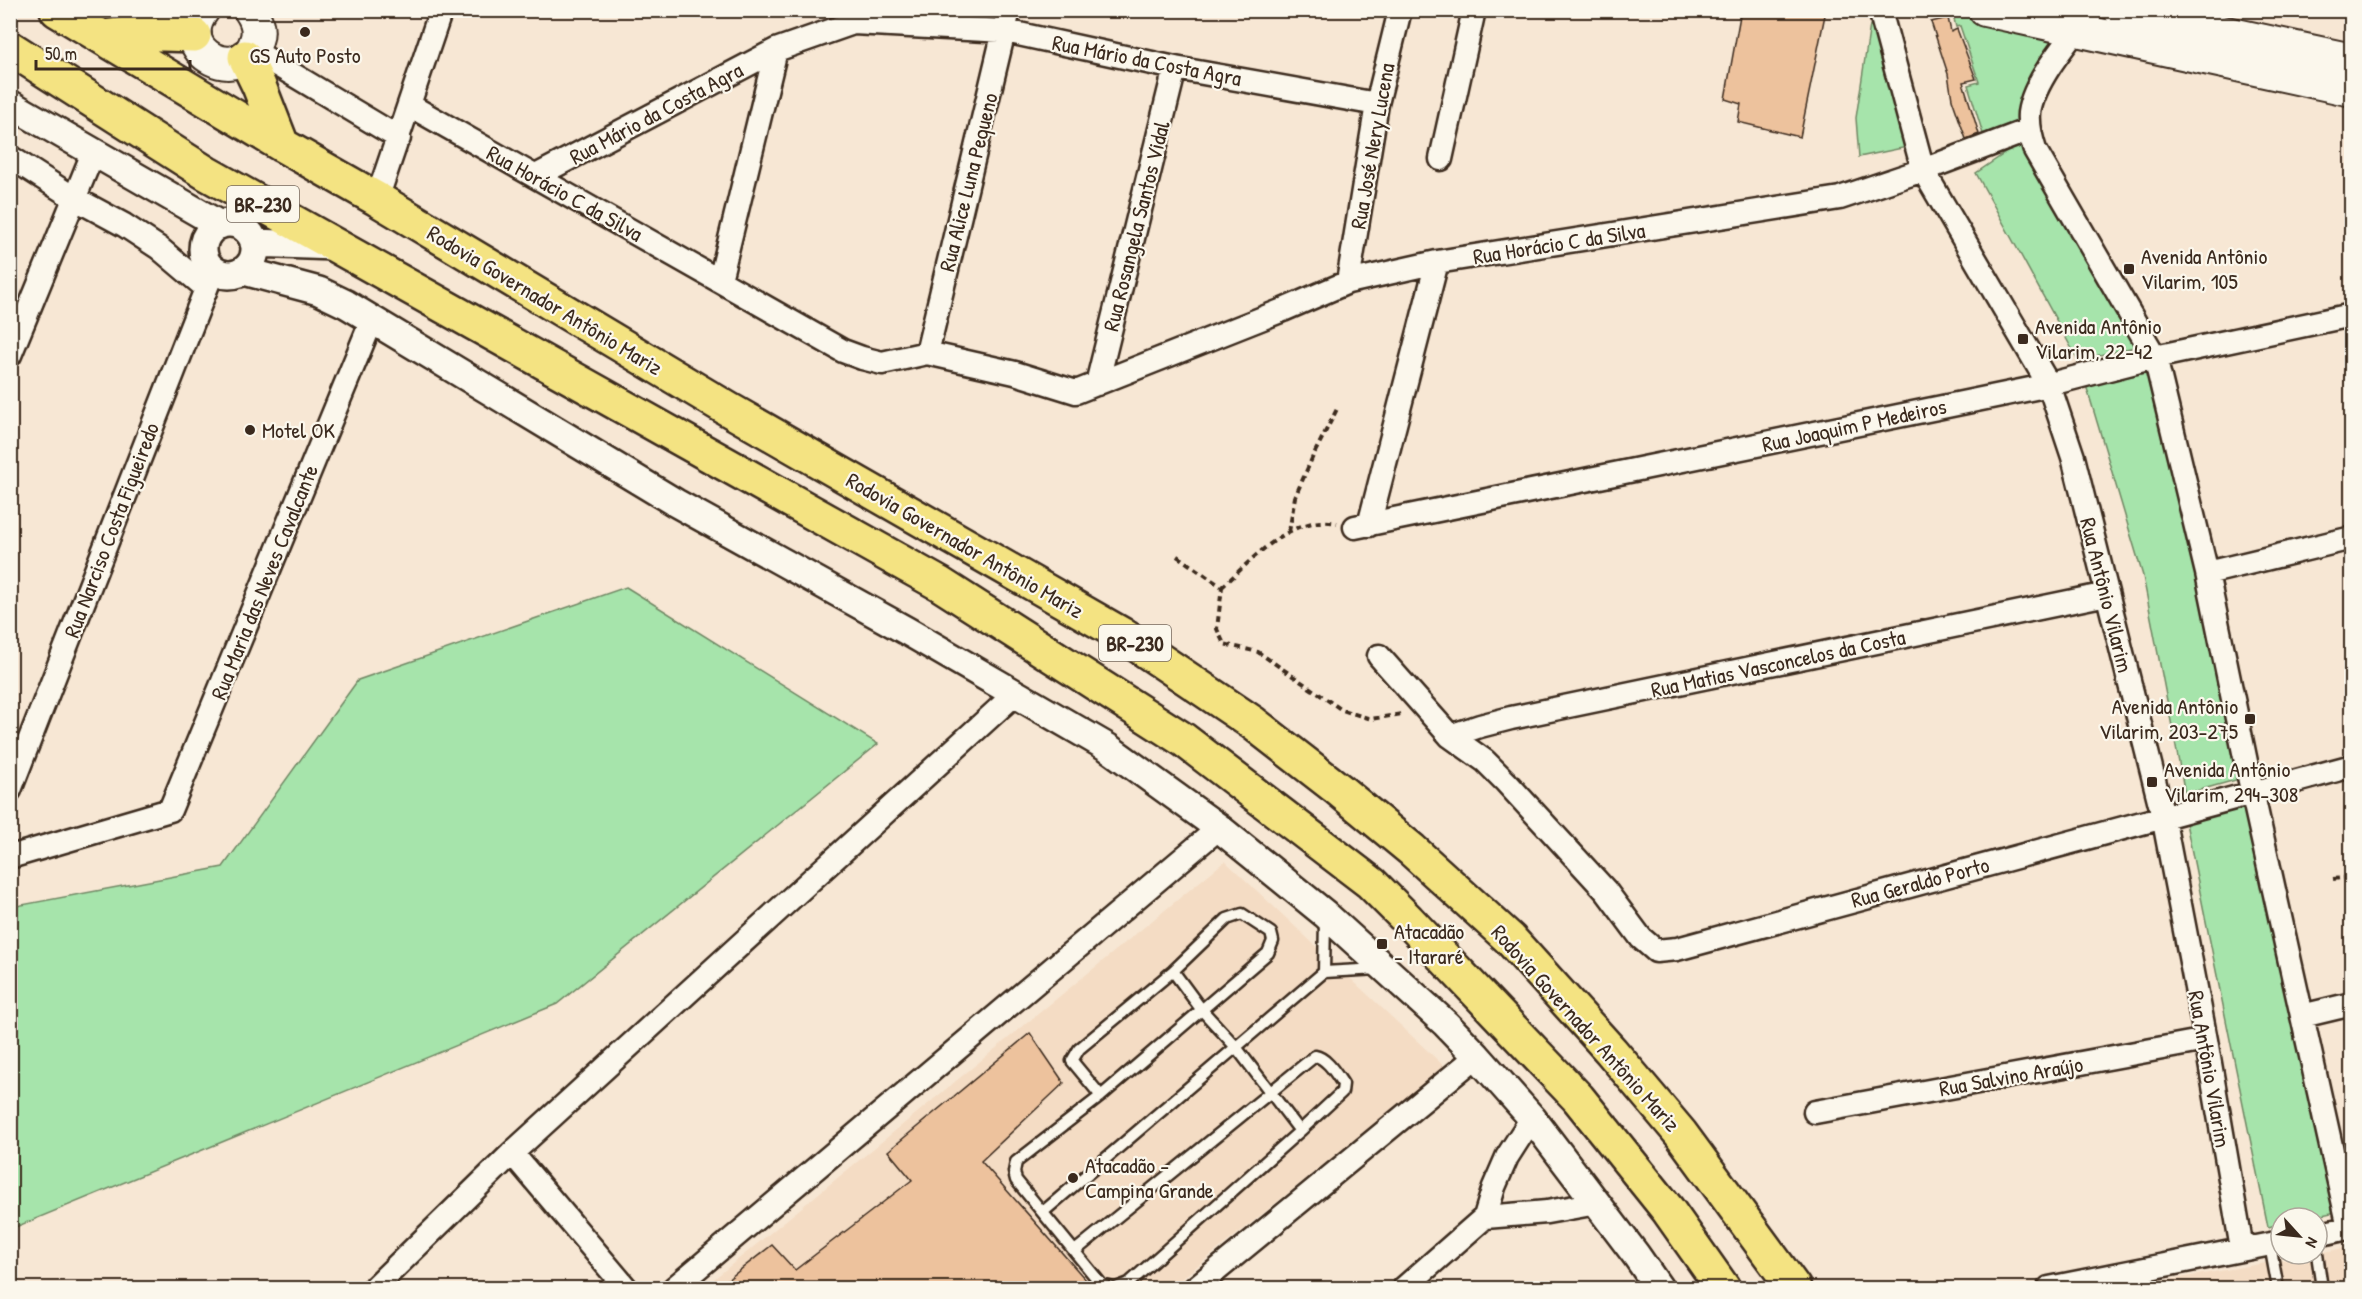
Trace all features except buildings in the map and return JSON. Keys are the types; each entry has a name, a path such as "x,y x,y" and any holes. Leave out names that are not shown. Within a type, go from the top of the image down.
{"highway":[{"name":"Rodovia Governador Antônio Mariz","path":"57,10 728,409 1121,634 1263,730 1412,850 1510,939 1611,1051 1681,1134 1794,1288"},
{"path":"103,37 197,25"},
{"name":"Rodovia Governador Antônio Mariz","path":"10,48 206,173 940,584 1184,740 1371,883 1408,920 1578,1098 1668,1210 1723,1288"},
{"path":"249,54 282,145"}],"main road":[{"path":"197,25 198,46 211,59 228,63 249,54 258,34 257,25 250,10"},
{"path":"1985,10 2085,20 2352,90"},
{"path":"2120,10 2167,15 2352,60"}],"street":[{"path":"170,10 197,25"},
{"path":"377,199 441,10"},
{"name":"Rua José Nery Lucena","path":"1348,282 1377,104 1400,10"},
{"path":"1441,159 1474,10"},
{"name":"Rua Antônio Vilarim","path":"1880,10 1923,170 2049,385 2073,457 2163,816 2206,1040 2241,1249"},
{"path":"2085,20 2051,64 2036,92 2029,112 2029,130 2035,150 2155,357 2207,573 2252,791 2350,1227 2329,1231"},
{"name":"Rua Mário da Costa Agra","path":"536,176 776,50 853,23 1007,21 1174,68 1377,104"},
{"name":"Rua Alice Luna Pequeno","path":"927,353 1007,21"},
{"name":"Rua Mário da Costa Agra","path":"720,280 776,50"},
{"path":"249,54 399,138"},
{"name":"Rua Rosangela Santos Vidal","path":"1098,384 1174,68"},
{"path":"10,104 220,225"},
{"name":"Rua Horácio C da Silva","path":"409,105 843,351 882,363 927,353 1015,373 1076,392 1348,282 1437,262 1840,198 2029,130"},
{"path":"10,355 93,153"},
{"path":"10,157 159,248 225,276 251,254 318,244 339,246"},
{"path":"181,202 207,268"},
{"path":"207,268 208,233 220,225 228,223 242,226 248,231 251,254"},
{"path":"251,254 290,263 320,291 676,502 907,631 1107,747 1219,828 1325,914 1478,1056 1532,1118 1598,1203 1659,1288"},
{"path":"1362,526 1437,262"},
{"name":"Rua Narciso Costa Figueiredo","path":"10,790 207,268"},
{"name":"Rua Joaquim P Medeiros","path":"1362,526 2049,385 2155,357 2352,315"},
{"name":"Rua Maria das Neves Cavalcante","path":"10,857 170,810 372,320"},
{"path":"2207,573 2352,538"},
{"name":"Rua Matias Vasconcelos da Costa","path":"1450,736 1511,718 2107,594"},
{"path":"1379,656 1450,736"},
{"path":"374,1288 512,1153 1015,694"},
{"name":"Rua Geraldo Porto","path":"1450,736 1485,761 1506,782 1606,891 1641,938 1656,951 1677,949 2252,791 2352,766"},
{"path":"674,1288 1219,828"},
{"path":"2302,1016 2352,1004"},
{"name":"Rua Salvino Araújo","path":"1815,1112 2206,1040"},
{"path":"1195,1288 1478,1056"},
{"path":"1404,1288 1485,1217 1494,1187 1507,1157 1532,1118"},
{"path":"512,1153 626,1288"},
{"path":"1485,1217 1547,1212 1598,1203"},
{"path":"2049,1288 2269,1245"}],"lane":[{"path":"1075,1251 1315,1056 1320,1057 1343,1084 1342,1092 1300,1131 1129,1283 1114,1288 1102,1284 1016,1180 1014,1172 1016,1162 1101,1096 1268,953 1273,941 1271,933 1242,914 1227,919 1173,971 1074,1054 1074,1064 1101,1096"},
{"path":"1324,972 1325,914"},
{"path":"1042,1212 1324,972 1386,969"},
{"path":"1173,971 1201,1010 1236,1047 1300,1131"},
{"path":"2277,1266 2278,1288"},
{"path":"2319,1266 2322,1288"}],"path":[{"path":"1288,532 1295,497 1337,409"},
{"path":"1362,526 1326,521 1297,526 1288,532 1260,552 1222,587 1217,629 1224,644 1258,652 1342,710 1371,719 1412,712"},
{"path":"1177,556 1222,587"},
{"path":"2333,879 2352,877"}],"shaded area":[{"name":"Atacadão - Campina Grande","path":"1225,861 1445,1067 1170,1288 703,1288"},
{"path":"2351,1246 2351,1288 2123,1288 2269,1262 2269,1266 2329,1266 2329,1251"}],"green space":[{"path":"1952,11 2070,32 2021,120 1983,134 1968,85 1979,82 1960,26 1956,27"},
{"path":"1880,22 1912,146 1859,157 1856,118 1870,25"},
{"path":"2023,141 2143,345 2078,360 1976,173"},
{"path":"2151,372 2243,778 2185,794 2143,576 2086,385"},
{"path":"626,587 878,744 557,1004 11,1229 11,907 223,867 358,680"},
{"path":"2251,806 2336,1212 2329,1214 2329,1206 2269,1206 2268,1227 2185,818"}],"place":[{"name":"GS Auto Posto","path":"305,32"},
{"name":"Avenida Antônio Vilarim, 105","path":"2129,269"},
{"name":"Avenida Antônio Vilarim, 22-42","path":"2023,339"},
{"name":"Motel OK","path":"250,430"},
{"name":"Avenida Antônio Vilarim, 203-275","path":"2250,719"},
{"name":"Avenida Antônio Vilarim, 294-308","path":"2152,782"},
{"name":"Atacadão - Itararé","path":"1382,944"},
{"name":"Atacadão - Campina Grande","path":"1073,1178"}]}
